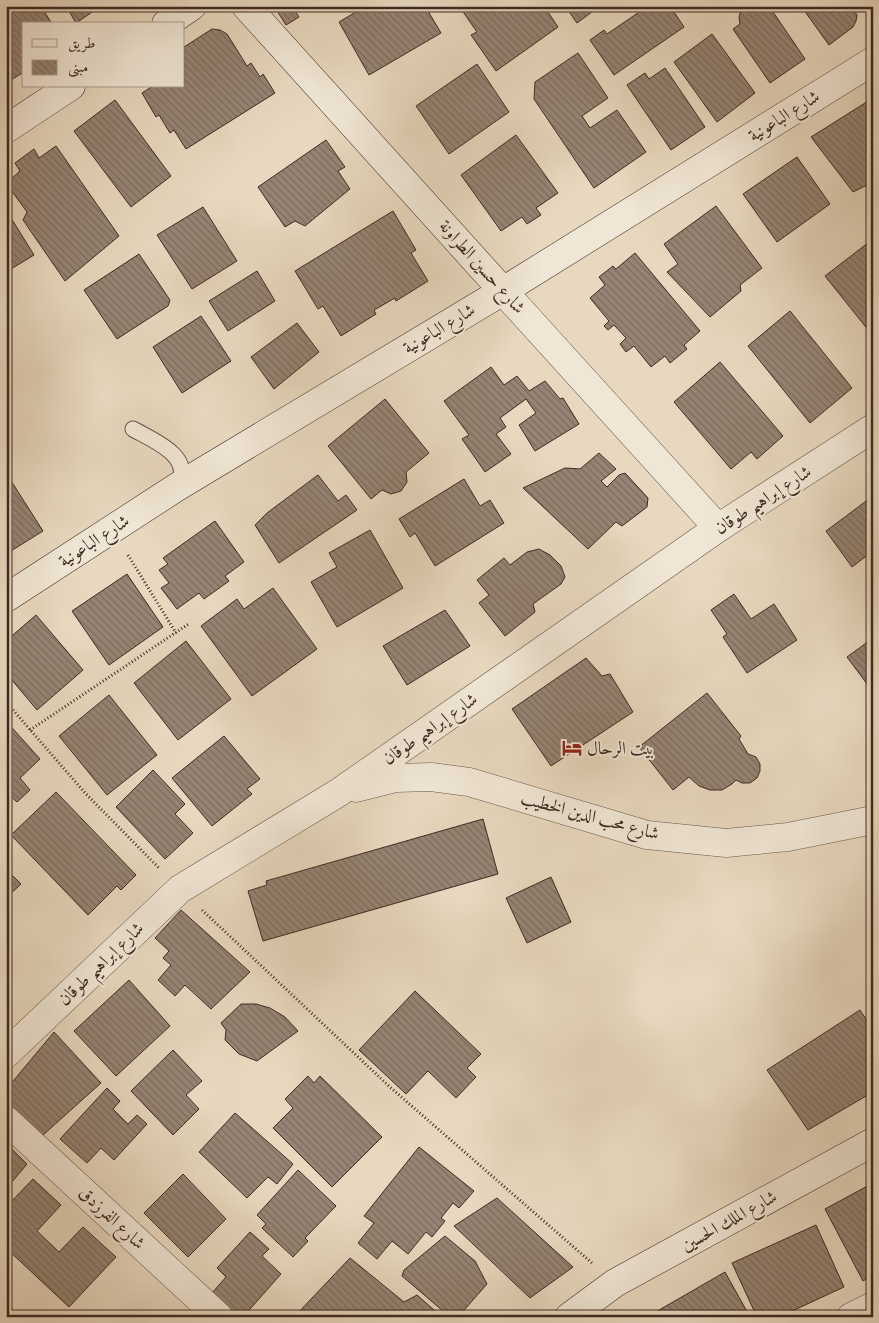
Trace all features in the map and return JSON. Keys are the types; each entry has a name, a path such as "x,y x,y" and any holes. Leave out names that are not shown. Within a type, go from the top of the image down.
{"street":[{"path":"169,22 192,6"},
{"name":"شارع حسين الطراونة","path":"246,6 718,528"},
{"name":"شارع الباعونية","path":"6,598 177,487 503,291 873,61"},
{"path":"6,129 69,88"},
{"name":"شارع إبراهيم طوقان","path":"6,1054 180,889 338,793 718,528 873,428"},
{"name":"شارع محب الدين الخطيب","path":"338,793 396,778 431,777 469,782 648,834 726,843 788,837 873,820"},
{"name":"شارع الفرزدق","path":"6,1120 219,1317"},
{"name":"شارع الملك الحسين","path":"578,1312 615,1283 873,1142"},
{"path":"851,1317 873,1306"}],"lane":[{"path":"133,429 172,452 178,459 182,470 182,479 177,487"}],"path":[{"path":"112,529 176,633"},
{"path":"30,730 190,623"},
{"path":"6,702 86,794 180,889 390,1088 615,1283"}],"building":[{"path":"41,6 51,22 22,22 22,73 6,83 6,7"},
{"path":"66,6 101,6 77,22 75,22"},
{"path":"274,6 292,6 299,17 286,25"},
{"path":"366,6 425,6 441,33 369,75 339,22"},
{"path":"459,6 544,6 558,27 496,71 471,35 477,32"},
{"path":"565,6 600,6 577,23"},
{"path":"648,6 670,6 684,27 614,75 590,40 604,30 607,34"},
{"path":"745,6 769,6 805,59 770,83 733,29 740,24 739,17 741,10"},
{"path":"801,6 851,6 857,15 856,21 853,27 829,45"},
{"path":"212,29 220,30 227,34 247,66 251,63 260,77 263,74 275,93 186,149 174,130 170,133 159,115 156,117 142,93 150,88 185,88 185,46"},
{"path":"712,34 755,93 717,122 674,62"},
{"path":"578,53 608,98 582,116 590,128 617,110 646,152 594,188 534,99 535,82"},
{"path":"477,64 509,112 449,154 416,106"},
{"path":"665,68 705,127 671,150 627,85 645,73 649,79"},
{"path":"873,98 873,182 853,192 811,137"},
{"path":"115,100 171,176 131,207 74,131"},
{"path":"516,135 558,193 536,208 541,215 527,224 522,217 501,231 461,175"},
{"path":"326,140 345,167 338,171 350,189 305,226 295,221 285,227 258,187"},
{"path":"56,146 119,236 65,281 23,220 27,212 11,190 11,179 20,171 15,163 34,149 39,158"},
{"path":"797,157 830,204 777,242 743,194"},
{"path":"716,206 762,268 740,285 741,291 710,317 667,272 678,264 664,244"},
{"path":"203,207 237,261 192,289 157,235"},
{"path":"6,210 34,255 6,272"},
{"path":"393,211 416,250 411,253 428,281 396,301 395,298 374,310 376,314 341,336 323,306 318,309 295,271"},
{"path":"873,239 873,336 825,276"},
{"path":"635,253 700,331 684,345 687,349 670,363 665,356 651,367 634,346 626,352 620,344 626,338 614,325 608,330 604,326 609,321 590,298 605,285 599,277 613,266 616,269"},
{"path":"139,254 170,300 168,306 117,339 84,290"},
{"path":"257,271 275,301 228,331 209,301"},
{"path":"790,311 852,388 810,423 748,346"},
{"path":"201,316 231,361 182,393 153,347"},
{"path":"297,323 319,352 274,389 251,357"},
{"path":"720,362 783,436 757,459 751,452 731,469 674,402"},
{"path":"491,367 504,385 517,376 529,391 545,381 560,399 563,398 579,424 535,451 519,425 536,413 526,399 500,418 506,427 496,434 511,454 485,472 462,439 469,435 444,401"},
{"path":"385,399 429,453 406,472 407,482 401,491 391,494 382,490 371,499 328,446"},
{"path":"599,453 616,469 601,481 607,487 619,475 625,473 648,498 647,507 622,526 616,522 588,549 523,488 565,468 580,469"},
{"path":"6,473 43,531 6,554"},
{"path":"318,475 338,501 346,495 357,510 279,563 255,525 267,513"},
{"path":"464,479 480,506 490,500 504,523 435,566 415,533 410,537 399,519"},
{"path":"873,496 873,551 852,567 826,531"},
{"path":"215,521 244,562 225,576 229,581 204,599 199,593 177,609 161,588 169,583 159,570 168,564 163,558"},
{"path":"370,530 403,588 337,627 311,582 337,567 329,553"},
{"path":"539,549 550,555 561,566 565,577 561,584 533,604 535,612 505,636 479,603 489,595 477,580 504,558 510,565 527,552"},
{"path":"127,574 163,627 109,665 72,611"},
{"path":"273,588 317,649 252,696 201,626 237,599 244,609"},
{"path":"734,594 751,619 774,604 797,640 747,673 723,637 727,634 711,610"},
{"path":"445,610 470,646 407,685 383,646"},
{"path":"36,615 83,670 37,710 6,673 6,641"},
{"path":"873,638 873,692 847,657"},
{"path":"186,641 231,699 178,740 134,683"},
{"path":"586,658 602,676 610,674 633,712 551,766 512,709"},
{"path":"707,693 741,736 739,739 748,754 756,757 760,764 760,771 757,778 750,783 742,783 736,780 722,790 710,790 699,786 689,777 673,790 639,747"},
{"path":"109,695 157,755 107,795 59,736"},
{"path":"6,721 40,759 20,778 30,790 17,802 6,792"},
{"path":"224,736 260,779 247,789 252,794 212,826 172,778"},
{"path":"153,770 185,804 175,814 193,833 165,859 116,807"},
{"path":"56,792 136,875 121,890 117,886 88,915 11,835"},
{"path":"483,819 498,874 263,941 248,891 267,885 266,881"},
{"path":"6,869 21,884 6,898"},
{"path":"551,877 571,922 527,943 506,898"},
{"path":"181,910 250,972 211,1009 185,985 175,996 158,980 171,965 163,958 169,951 155,938"},
{"path":"129,980 170,1026 116,1076 74,1031"},
{"path":"415,991 481,1054 467,1068 476,1077 456,1098 428,1071 406,1094 359,1050"},
{"path":"241,1004 256,1004 270,1008 285,1017 298,1031 257,1061 239,1054 225,1040 226,1030 221,1023"},
{"path":"860,1010 873,1030 873,1092 808,1130 767,1070"},
{"path":"54,1032 101,1083 43,1135 12,1107 7,1098 9,1086"},
{"path":"173,1050 202,1081 186,1095 199,1109 173,1135 131,1091"},
{"path":"308,1076 314,1083 320,1076 382,1137 332,1187 273,1128 293,1108 285,1099"},
{"path":"107,1088 120,1101 113,1109 128,1124 137,1115 147,1124 114,1160 101,1148 87,1163 60,1139"},
{"path":"235,1113 293,1164 277,1184 268,1177 247,1198 199,1152"},
{"path":"6,1143 27,1164 6,1189"},
{"path":"419,1147 474,1191 459,1208 453,1203 441,1218 445,1221 432,1237 426,1232 408,1254 392,1241 377,1259 358,1243 374,1223 364,1216"},
{"path":"298,1170 336,1206 305,1238 308,1241 293,1257 262,1228 266,1224 257,1215"},
{"path":"183,1174 226,1219 188,1257 144,1213"},
{"path":"33,1179 61,1205 37,1231 59,1252 83,1227 116,1257 69,1307 6,1248 6,1207"},
{"path":"873,1183 873,1275 863,1281 825,1209"},
{"path":"497,1198 573,1267 530,1298 454,1226"},
{"path":"816,1225 844,1287 779,1317 757,1317 732,1263"},
{"path":"250,1232 269,1249 262,1256 281,1274 243,1317 239,1317 212,1293 226,1277 217,1268"},
{"path":"445,1236 475,1261 487,1284 458,1317 450,1317 402,1276 404,1270"},
{"path":"350,1258 404,1302 417,1295 442,1317 294,1317"},
{"path":"725,1272 750,1317 647,1317"}],"place":[{"name":"بيت الرحال","path":"572,748"}]}
